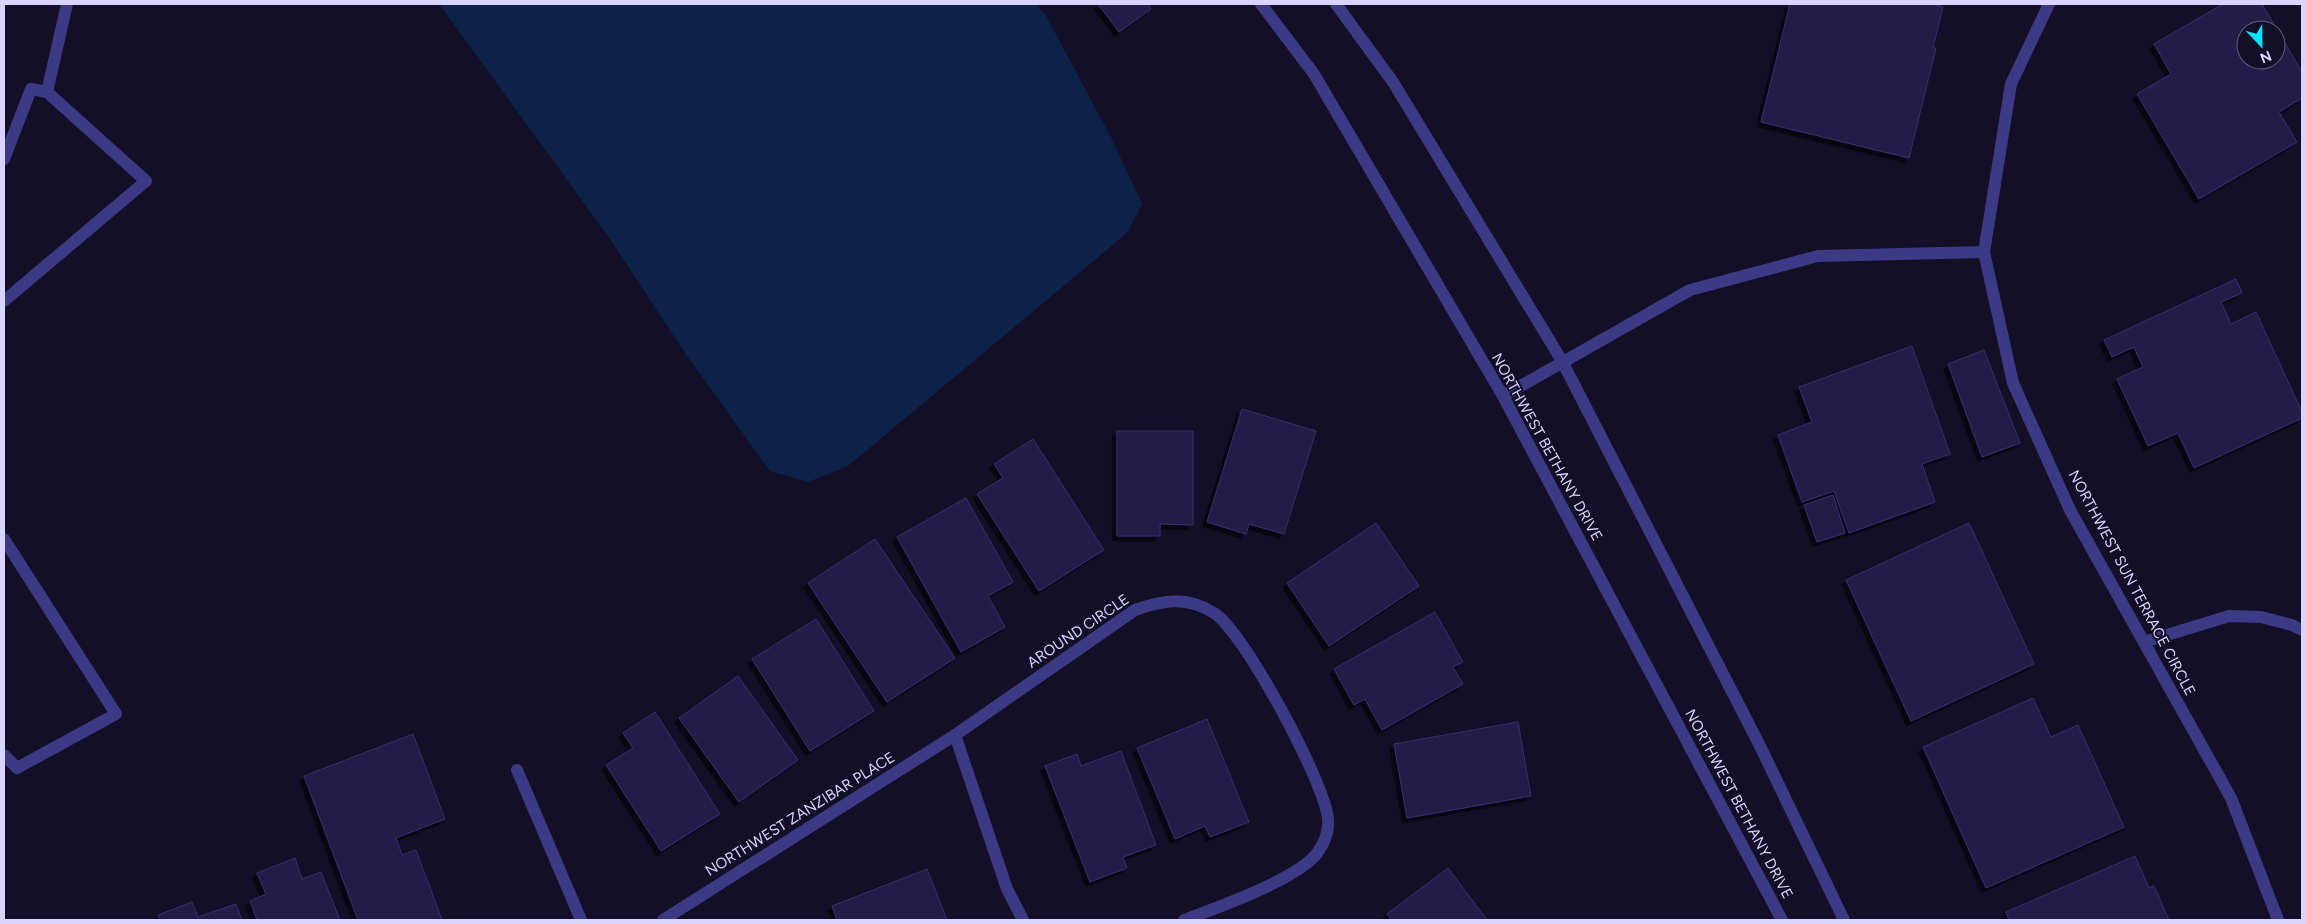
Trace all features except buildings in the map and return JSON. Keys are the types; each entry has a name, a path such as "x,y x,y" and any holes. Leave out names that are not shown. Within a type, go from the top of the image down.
{"street":[{"path":"47,92 67,4"},
{"name":"NORTHWEST BETHANY DRIVE","path":"1261,4 1314,74 1503,396 1782,920"},
{"path":"1336,4 1393,82 1562,361 1759,744 1844,920"},
{"name":"NORTHWEST SUN TERRACE CIRCLE","path":"2049,4 2011,84 1984,252 2013,383 2070,510 2231,798 2278,920"},
{"path":"4,159 31,89 47,92 146,181 4,301"},
{"path":"1503,396 1690,290 1818,256 1984,252"},
{"path":"4,539 116,714 16,768 4,755"},
{"name":"AROUND CIRCLE","path":"955,735 1135,610 1154,603 1174,600 1194,602 1216,614 1239,639 1292,729 1321,793 1328,819 1327,837 1318,853 1294,872 1238,899 1184,920"},
{"path":"2144,642 2229,616 2261,618 2292,624 2302,630"},
{"path":"955,735 1007,889 1023,920"},
{"name":"NORTHWEST ZANZIBAR PLACE","path":"663,920 955,735"},
{"path":"517,770 581,920"}],"water":[{"path":"439,4 1037,4 1045,14 1112,139 1142,204 1127,233 848,466 808,482 770,471 685,353 610,239"}]}
